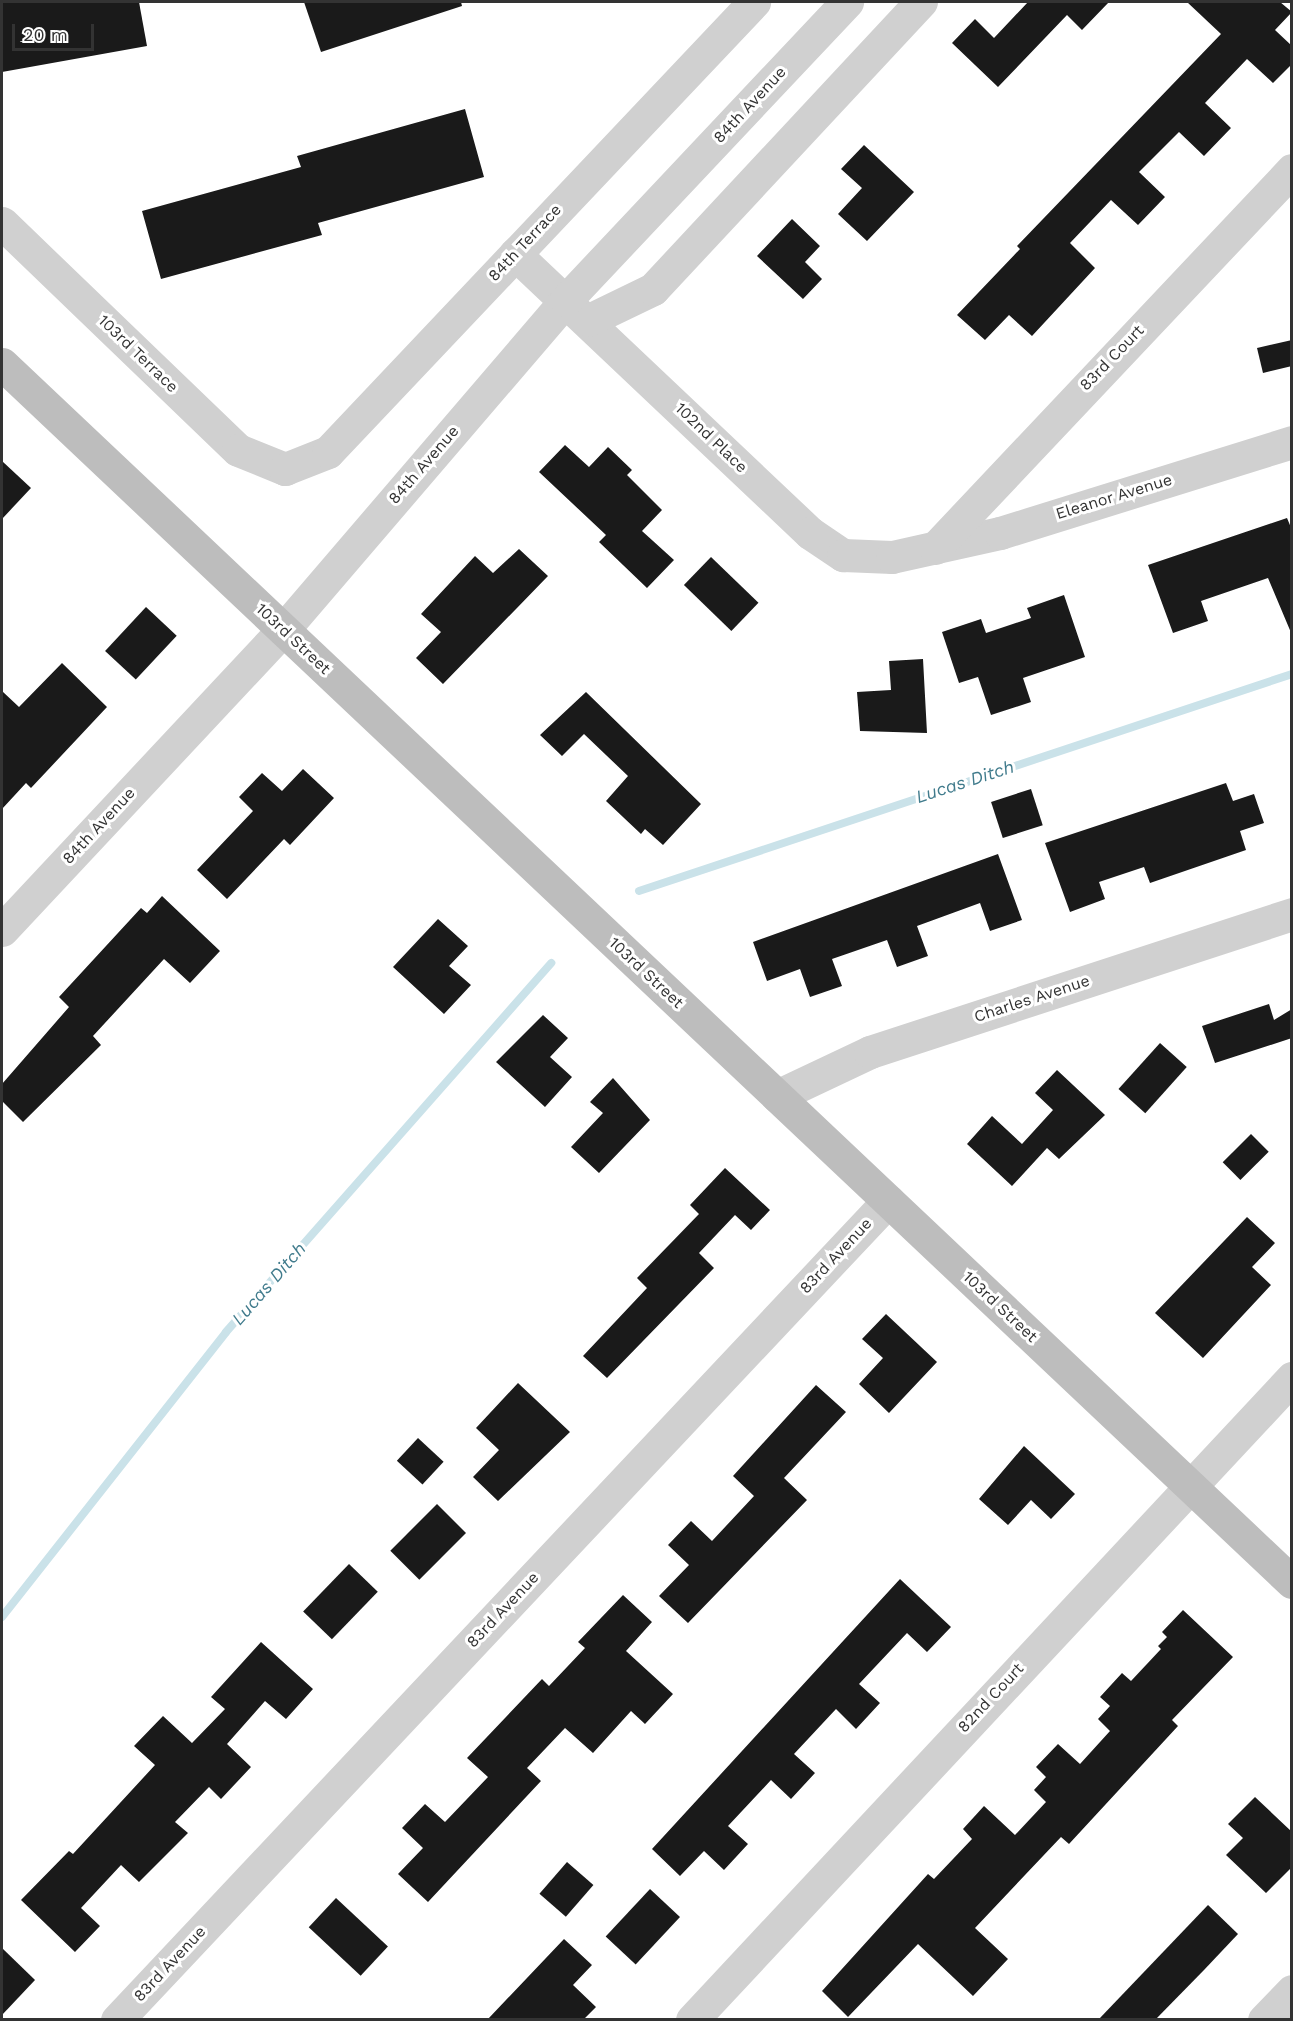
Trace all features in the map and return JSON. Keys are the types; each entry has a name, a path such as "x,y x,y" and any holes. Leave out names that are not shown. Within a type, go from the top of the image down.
{"street":[{"name":"84th Terrace","path":"285,469 328,452 754,2"},
{"name":"84th Avenue","path":"2,930 284,630 577,310 847,2"},
{"name":"84th Avenue","path":"577,310 653,289 921,2"},
{"name":"83rd Court","path":"935,548 1292,170"},
{"name":"103rd Terrace","path":"2,223 238,450 285,469"},
{"name":"102nd Place","path":"514,254 577,310 810,532 843,555 892,557 935,548"},
{"name":"103rd Street","path":"2,364 1292,1582"},
{"name":"Eleanor Avenue","path":"935,548 1292,442"},
{"name":"Charles Avenue","path":"777,1096 870,1052 1292,914"},
{"name":"83rd Avenue","path":"117,2019 888,1201"},
{"name":"82nd Court","path":"692,2019 1188,1485 1292,1378"},
{"path":"1264,2019 1292,1991"}],"building":[{"path":"2,2 139,2 147,46 2,72"},
{"path":"304,2 461,2 462,6 321,52"},
{"path":"1028,2 1109,2 1082,30 1067,15 998,87 952,43 975,19 994,38"},
{"path":"1187,2 1280,2 1292,12 1275,30 1292,46 1292,64 1273,83 1247,59 1205,103 1231,128 1204,156 1179,132 1139,172 1165,197 1138,225 1111,200 1070,243 1095,268 1032,336 1009,315 985,340 957,315 1020,249 1017,246 1221,34"},
{"path":"465,109 484,177 318,223 322,235 161,279 142,211 301,167 297,156"},
{"path":"864,145 914,192 867,241 838,214 862,188 841,169"},
{"path":"792,219 820,246 805,262 822,279 803,299 757,256"},
{"path":"1292,340 1292,366 1263,373 1257,348"},
{"path":"565,445 589,467 608,447 632,470 627,475 662,510 642,531 674,560 647,588 599,542 606,535 539,472"},
{"path":"2,461 31,488 2,519"},
{"path":"1287,518 1292,530 1292,635 1268,578 1201,601 1208,621 1173,633 1148,565"},
{"path":"519,549 548,576 443,684 416,658 441,632 421,614 475,556 493,573"},
{"path":"711,557 758,603 731,631 684,585"},
{"path":"1064,595 1085,657 1023,678 1031,702 991,715 978,677 959,683 942,632 981,619 986,633 1031,618 1027,608"},
{"path":"146,607 177,636 136,680 105,651"},
{"path":"923,659 927,733 860,731 857,692 891,690 889,661"},
{"path":"62,663 107,707 31,788 26,783 2,809 2,691 19,707"},
{"path":"586,692 701,804 663,845 645,829 641,834 606,801 628,776 584,734 562,756 540,735"},
{"path":"303,769 334,798 290,845 284,839 227,899 197,870 253,811 239,797 262,773 282,791"},
{"path":"1226,783 1233,801 1254,794 1264,823 1240,831 1246,850 1150,883 1144,867 1099,882 1105,899 1070,912 1045,843"},
{"path":"1031,789 1043,825 1003,838 991,802"},
{"path":"998,854 1022,920 990,931 980,903 917,926 928,956 897,967 887,940 832,959 842,986 810,997 800,969 767,981 753,942"},
{"path":"162,896 220,951 190,983 164,959 93,1036 101,1045 23,1122 2,1101 2,1084 69,1007 59,997 141,908 147,913"},
{"path":"438,919 468,946 449,966 471,985 444,1014 393,967"},
{"path":"1269,1004 1274,1020 1292,1009 1292,1038 1215,1063 1202,1026"},
{"path":"543,1015 568,1038 550,1057 572,1077 545,1107 496,1062"},
{"path":"1160,1043 1187,1067 1145,1113 1119,1089"},
{"path":"1057,1070 1105,1115 1059,1159 1047,1148 1012,1186 967,1144 992,1116 1022,1144 1053,1110 1035,1093"},
{"path":"613,1078 650,1120 599,1173 571,1147 603,1113 590,1102"},
{"path":"1251,1134 1269,1152 1240,1180 1223,1162"},
{"path":"725,1168 770,1210 751,1230 735,1215 699,1253 714,1268 607,1378 583,1356 647,1288 637,1278 699,1214 690,1205"},
{"path":"1247,1217 1275,1243 1252,1267 1271,1285 1203,1358 1155,1313"},
{"path":"886,1314 937,1362 889,1413 859,1384 883,1358 862,1339"},
{"path":"518,1383 570,1432 498,1501 473,1477 499,1450 476,1428"},
{"path":"816,1385 846,1412 784,1478 807,1500 688,1623 659,1596 689,1565 668,1545 691,1521 712,1541 754,1496 733,1476"},
{"path":"418,1438 444,1462 422,1485 397,1461"},
{"path":"1024,1446 1075,1494 1051,1519 1031,1500 1008,1525 979,1499"},
{"path":"437,1504 466,1533 419,1580 390,1551"},
{"path":"349,1564 378,1592 332,1639 303,1611"},
{"path":"900,1579 951,1627 927,1652 907,1633 859,1684 880,1703 856,1729 836,1709 794,1754 815,1773 791,1799 771,1780 728,1826 748,1844 724,1870 704,1851 680,1876 652,1849"},
{"path":"623,1595 652,1622 626,1651 673,1694 645,1724 631,1711 593,1753 565,1728 527,1768 541,1781 428,1902 398,1874 423,1848 402,1828 425,1804 445,1822 488,1777 467,1758 542,1679 549,1686 585,1648 578,1642"},
{"path":"1183,1610 1233,1657 1172,1720 1178,1726 1069,1844 1061,1837 975,1928 1008,1959 973,1996 918,1944 848,2017 822,1991 928,1874 934,1879 972,1839 963,1829 984,1806 1015,1835 1046,1802 1034,1790 1046,1777 1036,1767 1058,1744 1080,1764 1110,1731 1098,1719 1110,1706 1100,1697 1122,1673 1131,1681 1161,1649 1158,1646 1167,1637 1162,1632"},
{"path":"261,1642 313,1689 286,1719 265,1701 227,1744 251,1767 221,1799 209,1787 175,1822 188,1833 139,1882 121,1865 81,1908 100,1926 75,1952 21,1900 69,1851 73,1854 155,1765 134,1746 163,1716 192,1743 225,1709 211,1697"},
{"path":"1255,1797 1292,1832 1292,1867 1266,1893 1226,1855 1243,1838 1228,1824"},
{"path":"567,1862 593,1885 566,1917 539,1894"},
{"path":"650,1889 680,1917 636,1964 606,1937"},
{"path":"336,1898 388,1946 361,1976 309,1927"},
{"path":"1208,1905 1238,1934 1204,1970 1156,2019 1099,2019"},
{"path":"564,1939 592,1965 573,1985 596,2007 584,2019 488,2019"},
{"path":"2,1948 35,1980 2,2015"}],"waterway":[{"name":"Lucas Ditch","path":"639,891 1292,674"},
{"name":"Lucas Ditch","path":"2,1617 226,1332 551,963"}]}
